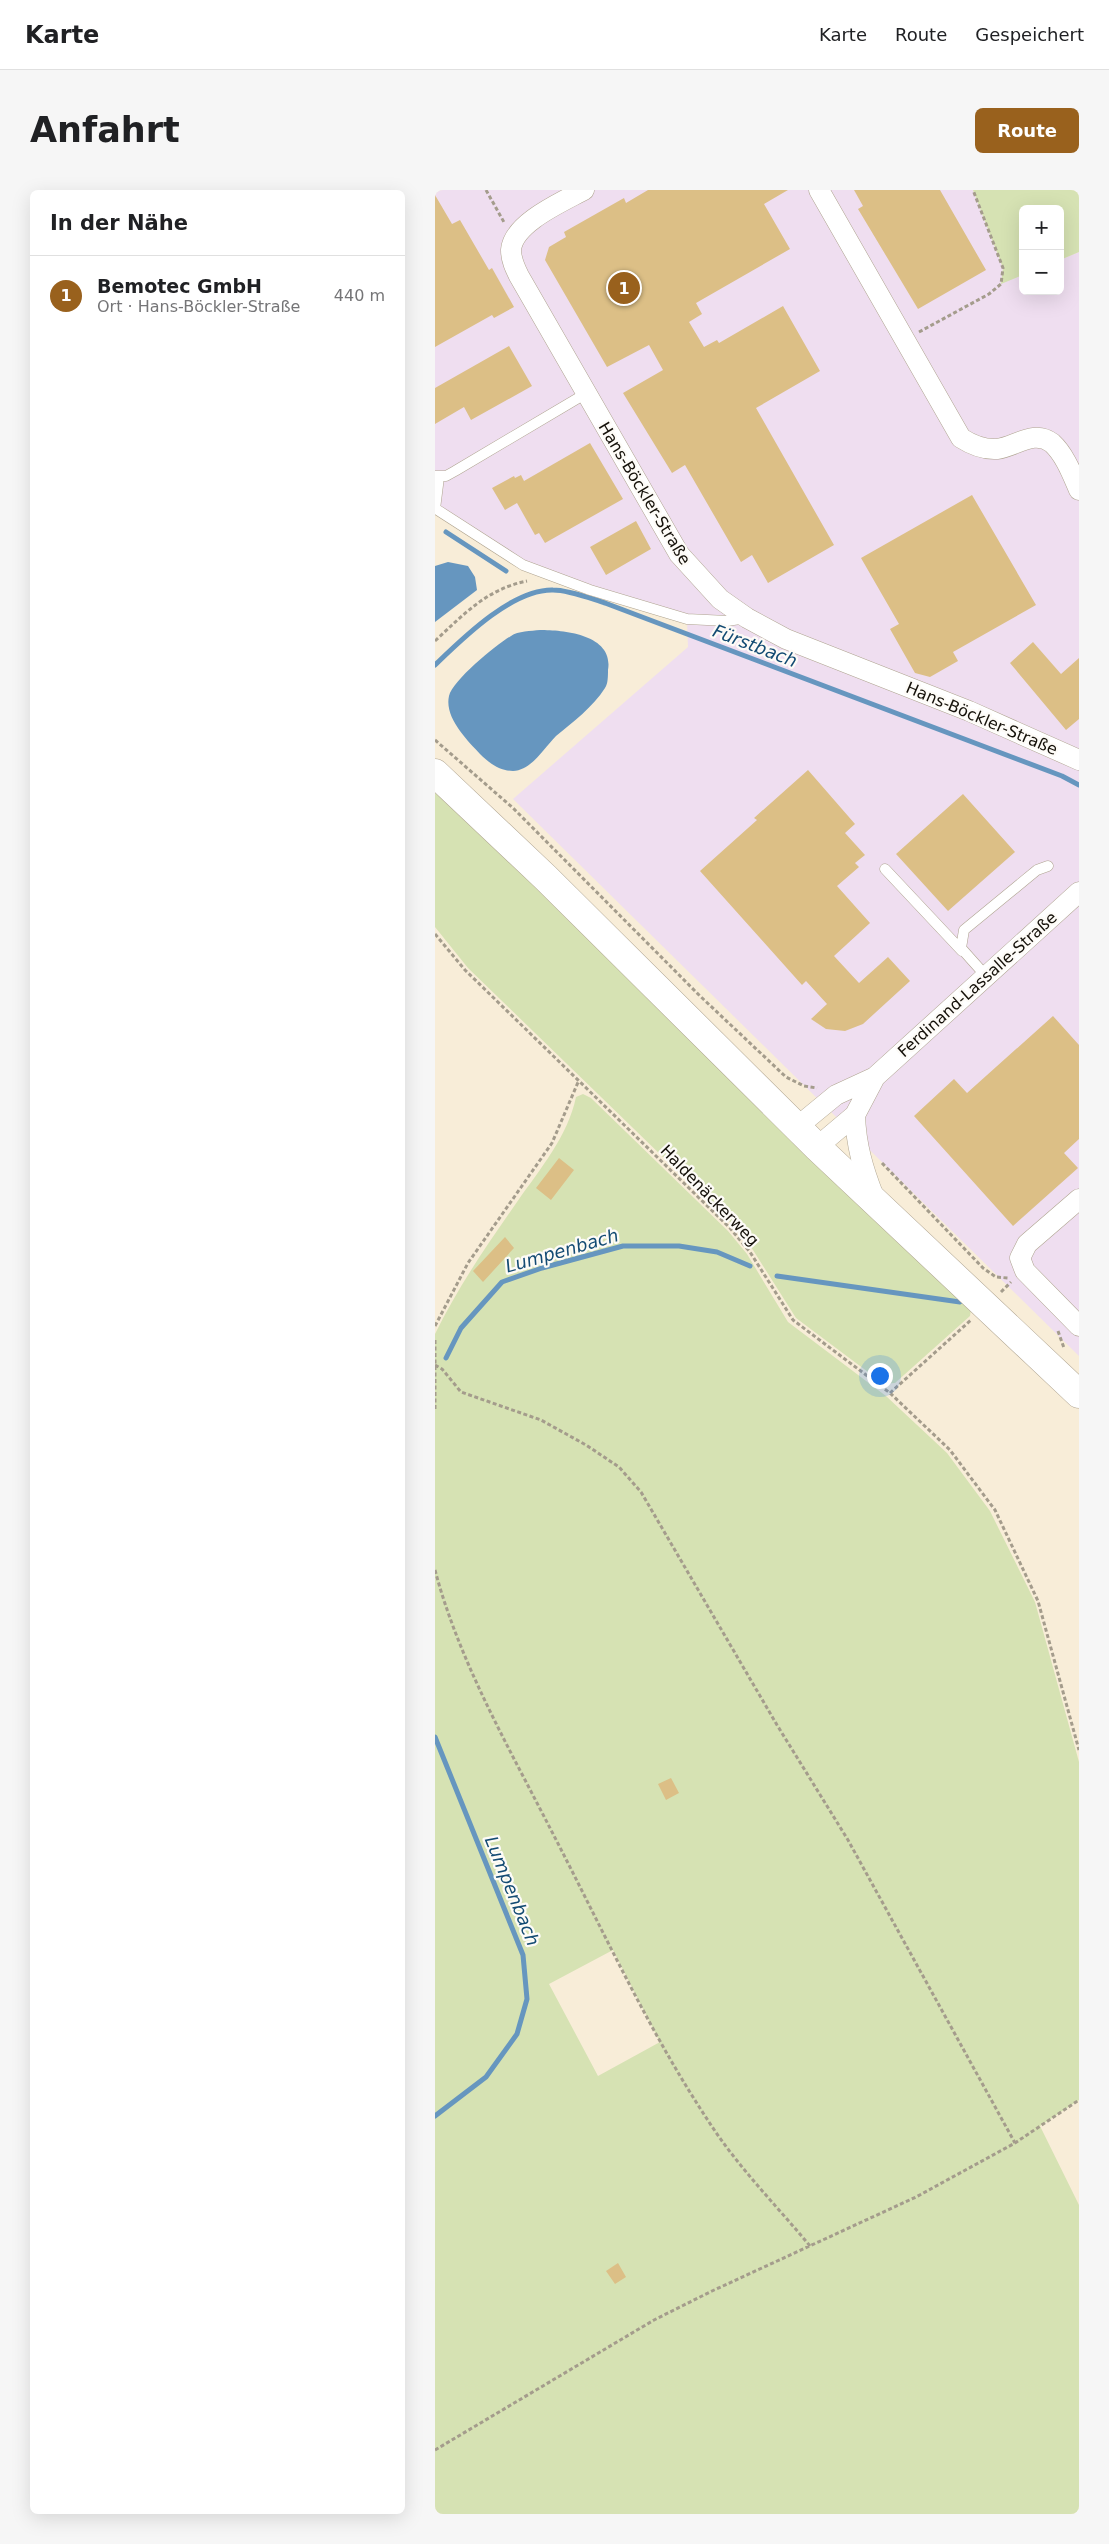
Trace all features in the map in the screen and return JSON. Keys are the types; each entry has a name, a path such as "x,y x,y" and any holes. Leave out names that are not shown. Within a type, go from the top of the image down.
{"main road":[{"path":"435,773 546,878 817,1147 1079,1394"}],"street":[{"path":"514,240 519,231 534,219 584,190"},
{"path":"819,190 961,438 973,446 998,449 1036,438 1051,442 1062,455 1079,490"},
{"name":"Hans-Böckler-Straße","path":"514,240 513,262 519,276 585,394 679,554 713,592 747,618 786,639 969,710 1079,760"},
{"name":"Ferdinand-Lassalle-Straße","path":"797,1127 836,1095 875,1077 986,976 1076,901"},
{"name":"Ferdinand-Lassalle-Straße","path":"817,1147 855,1115 875,1077"},
{"path":"855,1115 856,1140 862,1166 875,1200"},
{"path":"1079,1199 1027,1244 1020,1258 1025,1271 1079,1326"}],"lane":[{"path":"585,394 455,472 437,476 435,509 523,565 552,576 687,620 727,621 747,618"},
{"path":"964,954 961,941 963,930 1037,870 1048,866"},
{"path":"885,869 986,976"}],"path":[{"path":"486,190 514,240"},
{"path":"905,340 989,294 1001,284 1003,268 973,190"},
{"path":"435,641 480,600 507,585 552,576"},
{"path":"435,740 513,808 700,996 786,1077 804,1086 824,1089 836,1095"},
{"name":"Haldenäckerweg","path":"435,934 465,970 730,1228 750,1252 793,1320 890,1393 950,1450 995,1510 1038,1601 1079,1750"},
{"path":"435,1326 468,1263 552,1143 579,1080"},
{"path":"877,1155 887,1169 983,1268 1002,1278 1016,1277 987,1306 890,1393"},
{"path":"435,1340 435,1409"},
{"path":"435,1364 442,1369 461,1392 541,1420 586,1445 619,1467 641,1492 777,1725 848,1840 1015,2143"},
{"path":"435,1570 441,1593 466,1657 495,1719 660,2042 709,2124 810,2246"},
{"path":"435,2450 655,2320 712,2290 916,2197 1015,2143 1079,2100"}],"shaded area":[{"path":"435,190 973,190 1003,268 1001,283 1019,276 1019,295 1064,295 1064,258 1079,252 1079,1356 513,799 688,647 687,620 523,565 435,508"}],"green space":[{"path":"973,190 1079,190 1079,252 1064,258 1064,205 1019,205 1019,277 1001,284 1003,268"},
{"path":"435,793 460,813 799,1147 971,1309 970,1316 895,1383 884,1384 796,1318 753,1250 733,1225 468,968 435,927"},
{"path":"583,1094 591,1098 728,1231 747,1254 788,1322 886,1396 947,1453 990,1511 1035,1602 1079,1762 1079,2100 1040,2126 1079,2205 1079,2514 435,2514 435,1334 473,1266 560,1139 567,1125 576,1097","holes":["613,1950 660,2042 598,2076 549,1984"]}],"water":[{"path":"448,562 468,566 475,577 477,590 435,622 435,566"},
{"path":"540,630 574,633 596,642 608,658 607,684 589,708 556,736 532,763 520,770 504,770 483,757 469,743 453,721 448,704 449,696 452,689 466,672 504,641 517,633"}],"building":[{"path":"648,190 788,190 764,204 790,249 696,303 702,314 689,322 704,347 717,340 719,343 783,306 820,371 756,408 834,545 768,583 752,555 741,562 685,465 672,473 623,393 663,370 649,345 607,367 545,260 549,247 566,237 564,232 624,198 626,203"},
{"path":"854,190 940,190 986,270 918,309 858,209 863,206"},
{"path":"435,195 452,224 460,220 489,270 492,268 514,307 494,318 492,315 435,347"},
{"path":"509,346 532,386 471,420 464,407 435,424 435,388"},
{"path":"590,443 623,499 545,543 539,533 535,535 517,503 505,510 492,488 514,476 515,478 521,475 524,481"},
{"path":"972,495 1036,605 953,652 958,661 930,677 915,673 890,629 899,624 861,558"},
{"path":"636,521 651,549 606,575 590,547"},
{"path":"1033,642 1061,674 1079,658 1079,719 1066,730 1010,663"},
{"path":"808,770 855,824 845,833 865,855 855,863 859,867 837,886 870,923 834,956 859,983 888,957 910,981 863,1024 845,1031 826,1029 811,1019 827,1004 806,981 802,985 700,871 757,820 754,818"},
{"path":"963,794 1015,852 948,911 896,854"},
{"path":"1053,1016 1079,1045 1079,1139 1064,1153 1078,1168 1013,1226 914,1116 954,1079 967,1093"},
{"path":"559,1158 574,1170 551,1200 536,1188"},
{"path":"505,1237 514,1248 483,1282 473,1271"},
{"path":"671,1778 679,1793 666,1800 658,1784"},
{"path":"618,2263 626,2277 615,2284 606,2271"}],"waterway":[{"path":"446,532 506,571"},
{"name":"Fürstbach","path":"435,665 473,630 505,606 537,592 566,591 605,603 1062,776 1079,785"},
{"name":"Lumpenbach","path":"446,1358 461,1328 502,1282 542,1268 623,1246 679,1246 717,1252 750,1266"},
{"name":"Lumpenbach","path":"777,1276 960,1302"},
{"name":"Lumpenbach","path":"435,1737 523,1955 527,1999 517,2034 486,2077 435,2116"}],"place":[{"name":"Bemotec GmbH","path":"624,288"}]}
